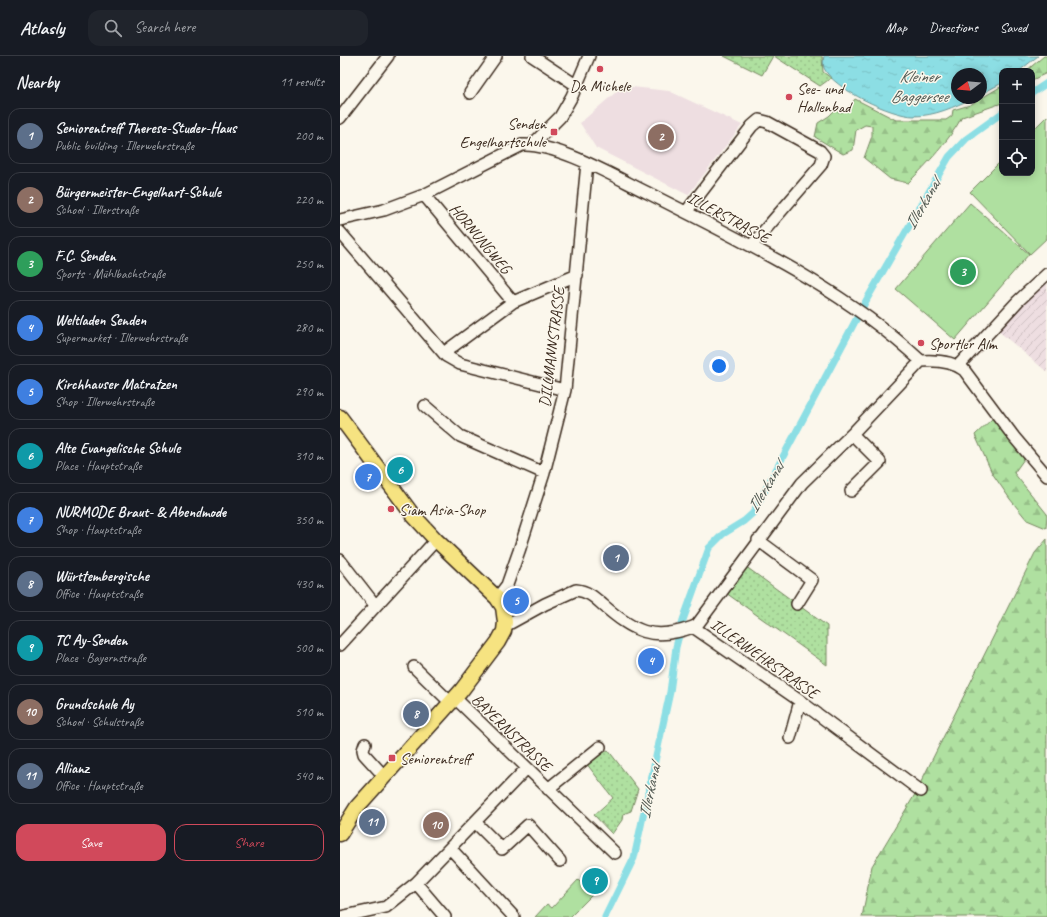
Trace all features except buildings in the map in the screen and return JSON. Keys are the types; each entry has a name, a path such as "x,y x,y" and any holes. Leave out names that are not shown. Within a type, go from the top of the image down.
{"main road":[{"path":"340,417 388,483 436,540 497,598 504,620 498,642 453,701 357,806 340,834"}],"street":[{"path":"340,118 388,56"},
{"path":"470,93 496,56"},
{"path":"532,56 576,85"},
{"path":"533,144 560,117 572,96 589,56"},
{"path":"686,212 752,126 759,120 767,122 820,150 824,156 821,165 751,246"},
{"name":"ILLERSTRASSE","path":"340,220 384,210 424,195 512,148 533,144 587,162 751,246 850,304 921,360"},
{"name":"DILLMANNSTRASSE","path":"497,598 507,585 544,473 565,390 587,162"},
{"name":"HORNUNGWEG","path":"424,195 513,302"},
{"path":"340,232 446,356 460,364 565,390"},
{"path":"958,366 1018,301 1047,274"},
{"path":"446,356 449,349 513,302 577,275"},
{"path":"691,628 697,625 758,540 802,484 852,434 921,360 944,362 958,366 1047,476"},
{"path":"425,406 460,436 544,473"},
{"path":"851,491 880,462 852,434"},
{"path":"340,645 436,540"},
{"path":"758,540 812,580 796,604"},
{"path":"340,560 375,605"},
{"name":"ILLERWEHRSTRASSE","path":"504,620 536,609 570,592 581,590 592,596 624,624 639,631 658,634 691,628 800,701 921,791"},
{"name":"BAYERNSTRASSE","path":"414,667 453,701 615,853"},
{"path":"790,738 800,701"},
{"path":"365,744 363,750 364,754 384,776"},
{"name":"BAYERNSTRASSE","path":"548,789 600,747"},
{"path":"340,917 386,907 416,883 526,769"},
{"path":"475,822 502,849 528,825 560,861"},
{"path":"450,848 514,917"},
{"path":"416,883 444,917"}],"shaded area":[{"path":"623,86 669,91 742,125 688,195 596,148 580,123"},
{"path":"1047,279 1047,372 997,330"}],"green space":[{"path":"724,56 773,56 762,75"},
{"path":"774,56 822,56 823,72 831,78 820,86"},
{"path":"1044,56 1047,56 1047,73 1035,79 1035,68 1030,68"},
{"path":"999,88 999,104 962,117 938,152 908,183 890,179 864,158 872,136 872,126 865,125 856,130 853,150 843,154 815,137 818,123 829,116 836,109 848,109 855,99 896,120 946,120 952,116 953,110 972,104 987,104 987,95"},
{"path":"1047,116 1047,238 1030,254 970,192 999,163 999,176 1035,176 1035,128"},
{"path":"970,203 1029,254 955,340 896,289"},
{"path":"993,418 1024,459 1014,473 1047,514 1046,528 1027,520 992,473 975,435"},
{"path":"1047,539 1047,917 862,917 872,866 914,796 1035,553"},
{"path":"745,566 827,626 827,665 726,593"},
{"path":"608,750 638,789 631,811 623,814 622,820 612,834 594,815 613,798 586,763"},
{"path":"578,880 593,894 570,917 535,917 547,904 552,908"}],"water":[{"name":"Kleiner Baggersee","path":"824,56 1038,56 1023,68 999,68 999,85 987,91 987,68 951,68 951,104 960,104 937,113 922,116 904,115 864,100 839,84 830,76 824,68"}],"waterway":[{"name":"Illerkanal","path":"1035,91 1047,83"},
{"name":"Illerkanal","path":"605,917 634,858 670,692 676,647 683,620 709,548 723,534 744,521 753,513 867,299 949,157 966,139 999,115"}],"place":[{"name":"Da Michele","path":"600,69"},
{"name":"See- und Hallenbad","path":"789,97"},
{"name":"Senden Engelhartschule","path":"554,132"},
{"name":"Bürgermeister-Engelhart-Schule","path":"661,137"},
{"name":"F.C. Senden","path":"963,272"},
{"name":"Sportler Alm","path":"921,343"},
{"name":"Alte Evangelische Schule","path":"400,470"},
{"name":"NURMODE Braut- & Abendmode","path":"368,477"},
{"name":"Siam Asia-Shop","path":"391,509"},
{"name":"Seniorentreff Therese-Studer-Haus","path":"616,558"},
{"name":"Kirchhauser Matratzen","path":"516,601"},
{"name":"Weltladen Senden","path":"651,661"},
{"name":"Württembergische","path":"416,714"},
{"name":"Seniorentreff","path":"392,758"},
{"name":"Allianz","path":"372,822"},
{"name":"Grundschule Ay","path":"436,825"},
{"name":"TC Ay-Senden","path":"595,881"}]}
